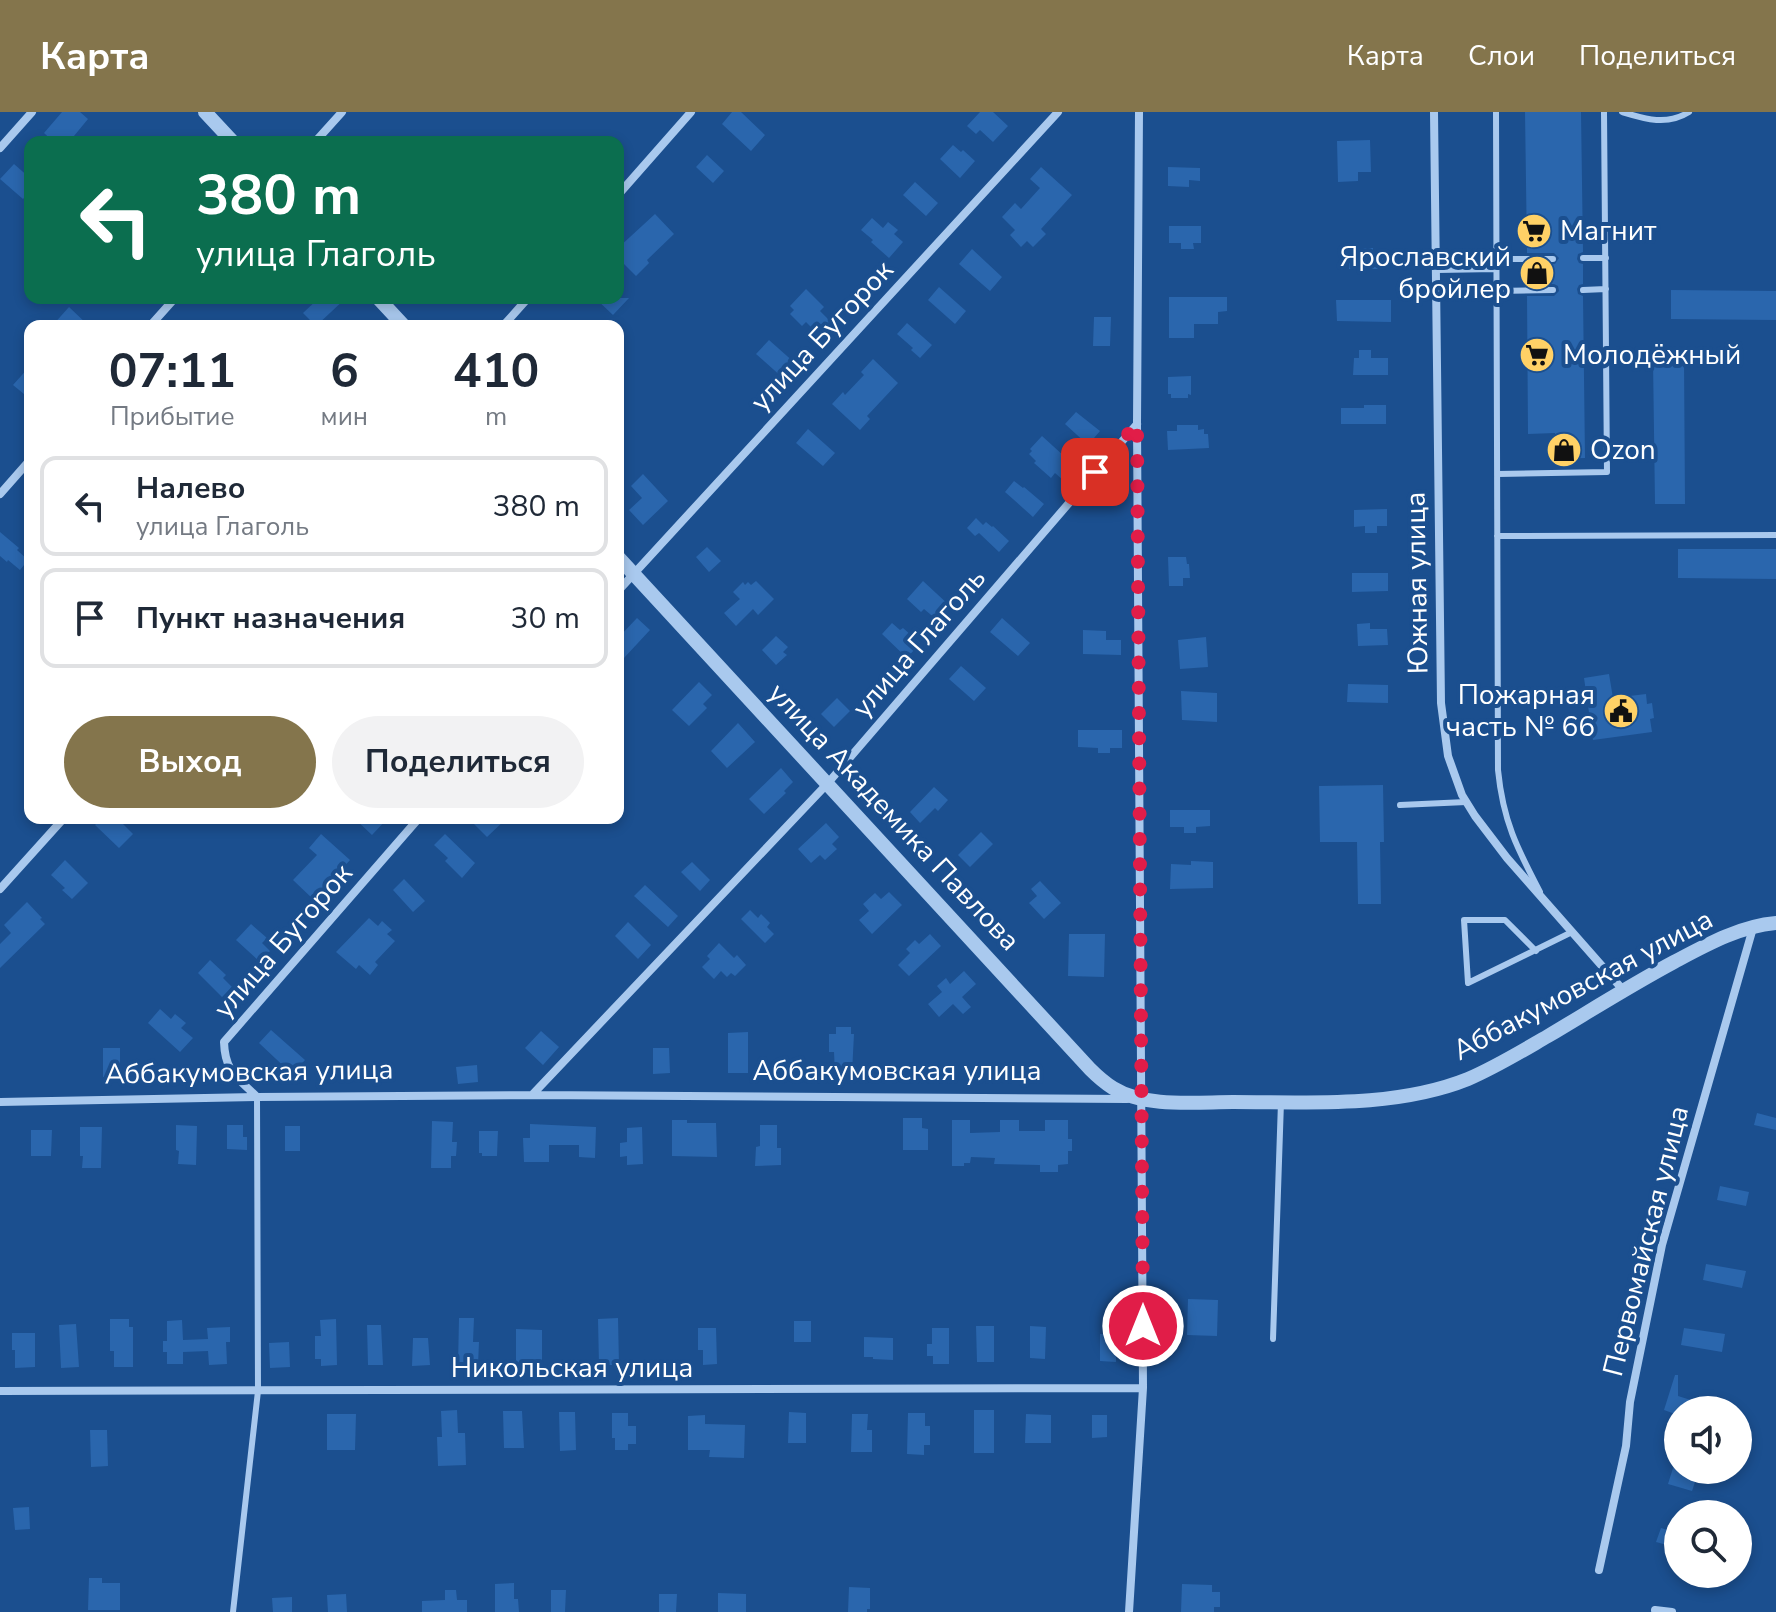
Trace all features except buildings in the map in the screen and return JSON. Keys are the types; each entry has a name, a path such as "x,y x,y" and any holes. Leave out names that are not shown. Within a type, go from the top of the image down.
{"street":[{"path":"0,148 32,112"},
{"path":"205,112 227,136"},
{"path":"320,136 342,112"},
{"path":"624,188 691,112"},
{"name":"улица Бугорок","path":"624,584 1058,112"},
{"path":"1129,1612 1143,1388 1137,424 1139,112"},
{"name":"Южная улица","path":"1434,112 1441,703 1448,756 1466,802 1489,836 1624,991"},
{"path":"155,320 170,304"},
{"path":"384,304 398,320"},
{"path":"508,320 523,304"},
{"name":"улица Глаголь","path":"532,1095 828,783 1137,424"},
{"path":"0,494 24,467"},
{"name":"улица Академика Павлова","path":"624,563 1090,1069 1115,1089 1142,1099"},
{"path":"0,889 59,824"},
{"name":"улица Бугорок","path":"257,1097 232,1072 224,1059 224,1042 414,824"},
{"name":"Аббакумовская улица","path":"0,1102 532,1095 1142,1099 1178,1102 1379,1100 1428,1092 1492,1068 1693,952 1753,927 1776,923"},
{"name":"Первомайская улица","path":"1599,1570 1626,1446 1630,1402 1662,1245 1753,927"},
{"name":"Никольская улица","path":"0,1391 1143,1388"},
{"path":"1655,1610 1672,1612"}],"lane":[{"path":"1496,112 1497,744 1501,797 1514,843 1545,902"},
{"path":"1498,474 1607,472 1604,112"},
{"path":"1622,112 1652,121 1679,119 1689,112"},
{"path":"1583,258 1606,258"},
{"path":"1496,259 1553,259"},
{"path":"1437,270 1496,269"},
{"path":"1583,290 1606,289"},
{"path":"1496,291 1553,290"},
{"path":"1497,536 1776,535"},
{"path":"1400,805 1466,802"},
{"path":"1536,951 1505,920 1464,920 1468,983 1536,951 1572,932"},
{"path":"233,1612 258,1391 257,1097"},
{"path":"1273,1339 1281,1102"}],"place":[{"name":"Магнит","path":"1534,231"},
{"name":"Ярославский бройлер","path":"1537,273"},
{"name":"Молодёжный","path":"1537,355"},
{"name":"Ozon","path":"1564,450"},
{"name":"Пожарная часть № 66","path":"1621,711"}],"route":[{"path":"1095,472 1137,424 1143,1326"}]}
